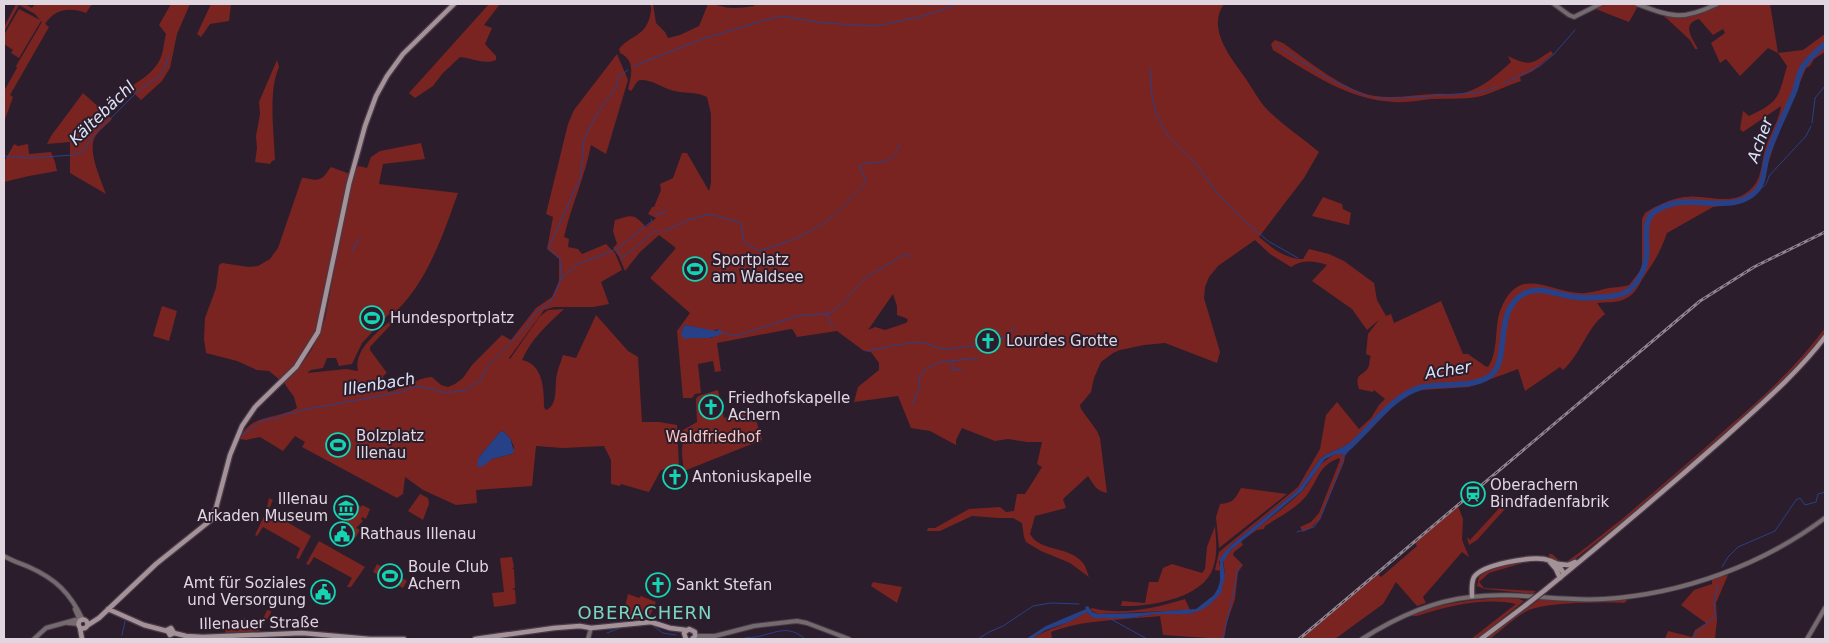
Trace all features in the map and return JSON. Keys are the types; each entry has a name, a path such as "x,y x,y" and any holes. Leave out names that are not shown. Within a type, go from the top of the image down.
{"main road":[{"path":"83,639 82,623 101,616 142,576 210,522 216,508 224,474 234,444 242,426 255,407 296,367 310,347 321,325 349,184 365,126 376,96 387,76 403,54 454,4"},
{"path":"1481,639 1545,590 1706,454 1773,394 1814,352 1825,336"},
{"path":"1472,596 1474,577 1481,571 1508,562 1545,559 1558,564 1568,565 1579,561"},
{"path":"1549,561 1562,576"},
{"path":"1558,564 1562,576"},
{"name":"Illenauer Straße","path":"108,609 144,625 167,632 171,628 174,633 186,636 302,633 370,639 404,639"},
{"path":"475,639 554,628 580,626 591,628 651,622 679,630 691,629 695,636"},
{"path":"685,631 686,639"}],"street":[{"path":"1554,4 1574,17 1600,4"},
{"path":"1637,4 1670,16 1696,12 1717,4"},
{"path":"1362,639 1403,616 1440,602 1472,596 1582,600 1618,598 1649,594 1702,581 1773,552 1825,518"},
{"path":"4,556 53,580 64,589 74,604 82,623"},
{"path":"74,604 82,623"},
{"path":"1807,639 1825,608"},
{"path":"695,636 715,636 754,626 797,621 808,623 849,639"},
{"path":"34,639 46,628 66,622 82,623"},
{"path":"588,639 591,628"}],"green space":[{"path":"1724,3 1770,4 1778,53 1768,48 1740,76 1726,59 1720,63 1711,43 1725,33 1723,29 1713,35 1699,19 1694,21 1690,24 1689,28 1698,49 1695,49 1690,40 1663,15 1679,16 1692,14"},
{"path":"16,4 25,4 32,8 35,4 92,4 86,13 74,10 58,12 45,24 49,27 10,95 13,97 4,122 4,91 17,68 16,66 42,22 19,58 11,53 13,50 4,44 4,35 19,9 40,20 35,14 19,5 4,32 4,27"},
{"path":"171,4 190,4 177,34 170,68 162,81 141,100 129,88 148,74 160,60 166,34 159,25"},
{"path":"211,4 231,4 229,21 210,24 201,37 197,34"},
{"path":"489,4 500,4 484,25 492,28 485,44 496,56 496,60 483,62 460,57 442,74 433,86 415,98 409,93"},
{"path":"650,4 653,4 656,23 668,38 680,35 699,26 708,4 741,8 754,6 755,4 1224,4 1219,14 1218,23 1219,33 1228,53 1269,112 1319,152 1304,178 1259,237 1274,249 1296,259 1303,259 1309,249 1329,254 1344,261 1374,283 1377,300 1386,316 1391,314 1394,323 1441,301 1463,354 1468,354 1488,367 1494,354 1500,311 1507,297 1515,288 1524,284 1534,284 1583,293 1629,285 1640,271 1642,264 1642,219 1645,213 1663,203 1679,198 1693,196 1731,199 1748,191 1758,179 1765,149 1781,106 1743,132 1740,129 1743,111 1749,116 1767,106 1776,97 1782,85 1787,66 1778,53 1803,50 1825,34 1825,52 1814,59 1810,66 1806,68 1775,142 1766,170 1765,181 1759,191 1752,198 1742,203 1713,207 1667,233 1655,260 1632,294 1618,301 1597,303 1605,314 1598,320 1574,357 1563,370 1560,367 1525,391 1518,369 1469,387 1421,390 1409,394 1398,401 1352,446 1349,443 1320,459 1298,490 1230,546 1219,562 1221,571 1215,570 1219,552 1298,487 1320,449 1326,415 1337,402 1359,429 1371,418 1385,399 1374,390 1373,392 1359,389 1357,380 1369,367 1371,356 1366,354 1368,334 1379,320 1367,330 1352,309 1312,281 1327,265 1309,262 1295,264 1291,267 1270,254 1255,240 1218,266 1209,277 1205,287 1204,298 1220,352 1217,363 1165,343 1120,350 1101,362 1094,378 1091,392 1080,405 1100,438 1107,493 1098,489 1088,476 1063,499 1066,508 1035,516 1030,534 1035,540 1047,547 1070,553 1076,557 1084,565 1089,577 1070,563 1041,551 1026,542 1022,523 1013,518 972,516 940,531 927,531 928,528 935,528 969,509 1000,507 1006,512 1014,511 1017,494 1025,494 1042,467 1037,464 1042,442 1008,439 995,441 962,428 956,440 956,445 930,431 911,428 898,396 854,402 858,387 879,370 879,363 871,352 864,351 837,331 797,337 791,329 717,343 721,371 715,372 713,361 698,364 701,393 695,394 692,398 683,398 677,331 690,313 651,279 676,248 659,235 640,252 625,271 613,248 617,244 613,231 615,220 632,216 646,227 656,218 648,214 652,207 654,207 661,190 660,184 673,178 682,153 687,153 709,191 711,183 711,114 707,97 671,90 645,80 638,81 631,91 628,89 631,68 628,59 620,53 619,49 645,28 650,16","holes":["893,294 897,306 897,315 906,318 908,320 906,323 885,330 875,327 868,330","684,325 713,331 719,329 712,338 681,334"]},
{"path":"1603,4 1632,4 1638,6 1629,22 1593,8"},
{"path":"1275,40 1283,43 1339,82 1364,93 1382,97 1456,94 1474,90 1511,62 1508,56 1522,62 1531,63 1551,51 1553,54 1533,71 1520,77 1521,81 1482,96 1394,102 1361,96 1330,84 1273,50 1271,44"},
{"path":"617,54 628,80 606,154 591,145 564,237 569,239 568,247 578,249 582,254 606,244 615,253 622,270 601,282 609,304 593,307 554,307 544,310 509,358 540,316 548,310 564,309 535,339 522,360 534,366 541,378 544,407 546,410 553,404 557,374 563,355 576,358 596,315 628,351 638,357 642,422 677,425 679,467 661,470 649,492 621,484 620,486 611,484 611,460 604,446 563,448 536,446 532,486 476,490 477,503 456,505 423,490 405,477 403,494 397,498 302,447 305,442 295,436 283,451 260,437 246,440 240,439 250,425 257,421 297,408 294,397 284,383 301,365 312,349 325,319 345,212 356,168 359,166 367,168 371,157 380,151 421,143 425,159 383,164 379,184 458,193 432,259 424,275 403,304 391,316 389,314 362,343 352,364 339,366 336,358 327,358 323,368 311,370 307,373 346,369 358,371 360,355 364,348 375,334 395,317 396,319 370,347 370,350 387,373 383,376 388,392 420,379 432,377 441,385 448,387 463,378 472,365 502,335 511,340 536,308 552,297 559,281 559,259 547,249 553,217 546,214 568,124 574,110","holes":["503,431 510,438 514,447 512,454 487,462 479,457 500,432"]},
{"path":"277,60 279,67 273,100 275,160 270,164 255,162 256,136 260,114 259,102"},
{"path":"83,93 112,119 97,134 93,143 96,166 106,194 70,173 70,142 47,144"},
{"path":"14,144 18,146 28,144 29,154 51,152 57,171 4,182 4,162"},
{"path":"331,167 350,174 336,231 320,318 315,332 296,364 280,380 269,371 257,370 237,361 206,353 204,339 205,318 216,288 219,265 222,263 249,267 258,266 270,259 278,248 302,178 320,179"},
{"path":"1323,197 1342,204 1343,209 1351,213 1349,225 1312,216"},
{"path":"162,306 177,311 169,341 153,336"},
{"path":"1825,328 1825,332 1798,366 1752,409 1622,522 1570,563 1561,563 1549,558 1549,554 1552,554 1561,561 1569,560 1621,520 1765,394 1802,356"},
{"name":"Waldfriedhof","path":"718,390 724,418 753,410 762,440 684,471 682,455 683,430 697,422 696,399 698,396"},
{"path":"1336,454 1345,456 1320,519 1311,528 1303,532 1300,527 1311,522 1319,513 1340,460 1339,458 1323,469 1307,495 1298,504 1265,526 1264,529 1257,530 1241,541 1300,493 1318,467 1328,458"},
{"path":"1241,488 1287,494 1219,548 1216,517 1220,504 1233,500"},
{"path":"420,494 428,498 429,504 423,520 408,511"},
{"path":"269,498 273,500 268,511 311,536 299,559 296,558 300,548 263,527 257,536 255,535 266,512"},
{"path":"352,500 361,507 362,505 370,509 366,519 362,517 363,521 356,528 360,530 355,538 346,533 348,531 338,527 340,522 345,524 352,511 349,508 351,505 348,503"},
{"path":"1504,503 1505,509 1477,540 1469,545 1467,537 1470,540"},
{"path":"1458,506 1463,519 1462,540 1469,557 1462,552 1423,597 1426,603 1417,606 1396,582 1383,604 1335,639 1301,639 1378,574 1381,577 1417,546 1415,543"},
{"path":"1215,526 1215,563 1207,579 1198,587 1187,594 1159,603 1121,606 1122,601 1145,603 1149,582 1158,582 1163,568 1172,564 1202,573 1205,569 1207,547"},
{"path":"319,541 365,567 351,587 347,587 352,578 314,557 309,565 306,564"},
{"path":"1241,541 1243,545 1233,555 1243,565 1238,572 1235,599 1227,622 1224,639 1163,635 1160,616 1077,625 1051,632 1052,639 1031,639 1087,612 1093,618 1131,618 1154,614 1189,614 1209,605 1225,576 1223,559"},
{"path":"512,557 515,588 512,589 515,590 516,602 515,604 494,607 492,593 504,592 500,558"},
{"path":"1529,561 1489,573 1479,582 1484,588 1536,591 1533,594 1485,589 1477,586 1479,577 1490,570 1502,565"},
{"name":"Boule Club Achern","path":"377,564 407,581 403,588 373,572"},
{"path":"1728,575 1716,603 1715,639 1665,639 1668,631 1692,637 1695,630 1706,623 1681,605 1694,590 1712,584 1712,579"},
{"path":"873,582 902,587 897,603 871,586"},
{"path":"628,594 639,598 641,596 656,602 649,618 627,619 625,607"},
{"path":"1506,598 1524,601 1477,639 1471,639 1516,604 1478,602 1453,606 1417,616 1412,614 1459,602"},
{"path":"1185,599 1190,610 1098,614 1090,610 1092,608 1115,611 1139,610"},
{"path":"1540,599 1568,601 1626,599 1627,601 1624,603 1560,604 1535,608 1517,617 1490,639 1484,639"},
{"path":"267,610 271,611 271,613 259,631 232,632 225,635 226,627 238,631 244,618 257,623 263,619"}],"water":[{"path":"684,325 716,331 720,329 722,332 710,338 684,339 681,334"},
{"path":"503,431 510,438 514,451 512,454 492,459 479,467 477,465 479,457 500,432"},
{"path":"1349,443 1352,446 1345,456 1336,454 1325,459 1302,491 1231,550 1223,562 1225,576 1221,593 1201,610 1189,614 1154,614 1131,618 1093,618 1087,612 1069,622 1046,630 1031,639 1026,639 1046,626 1086,609 1085,607 1088,606 1092,612 1098,614 1196,609 1214,595 1218,588 1220,581 1220,558 1230,546 1298,490 1320,459"}],"waterway":[{"path":"634,66 702,39 779,16 825,23 876,26 923,16 958,4"},
{"path":"1023,4 1039,4"},
{"path":"1504,83 1540,66 1554,54 1575,30"},
{"name":"Acher","path":"1347,449 1391,405 1411,391 1422,387 1479,381 1487,378 1494,372 1501,354 1509,310 1515,300 1525,293 1541,290 1590,298 1616,295 1628,291 1637,281 1644,268 1647,253 1647,225 1652,214 1657,210 1667,205 1679,203 1733,203 1751,196 1758,189 1762,181 1767,156 1795,90 1800,71 1809,59 1825,44"},
{"path":"1276,45 1329,79 1369,97"},
{"name":"Kältebächl","path":"4,158 5,156 29,158 74,155 83,151 93,136 137,92 158,77 164,70 169,55"},
{"path":"1150,68 1152,96 1157,116 1167,135 1195,163 1218,194 1238,215 1268,241 1298,258"},
{"path":"561,278 560,258 549,247 581,176 584,139 598,112 617,86 618,77 628,70"},
{"path":"1812,123 1815,98 1825,86"},
{"path":"1375,98 1409,98 1469,93 1496,87"},
{"path":"1758,189 1766,184 1769,176 1806,136 1811,126"},
{"name":"Illenbach","path":"663,232 688,220 710,214 741,223 744,242 759,251 787,242 811,231 833,216 865,183 866,181 859,166 890,159 894,156 900,144"},
{"path":"655,215 667,211"},
{"path":"618,248 652,221 651,219"},
{"name":"Illenbach","path":"242,435 263,420 278,418 286,413 295,413 302,410 402,392 416,386 445,393 466,390 481,380 487,367 525,328 536,312 553,299 561,279 578,264 617,249 622,258 655,231 659,232"},
{"path":"352,252 359,238"},
{"path":"722,333 736,336 798,316 830,313 843,303 864,279 907,253 910,258"},
{"path":"824,314 828,316 830,323 834,327"},
{"path":"989,346 991,341 1004,337 1016,327"},
{"path":"867,351 918,342 944,349 971,346 988,352"},
{"path":"989,346 991,352"},
{"path":"912,404 920,387 919,377 925,369 939,362 978,358"},
{"path":"949,362 953,364 952,370 961,369"},
{"path":"1297,532 1314,527 1320,519 1344,454"},
{"path":"1722,567 1728,557 1738,547 1775,531 1796,500 1800,498 1805,505 1816,502 1818,494 1825,492"},
{"path":"1223,639 1240,566"},
{"path":"1695,639 1695,634 1715,616 1714,603 1718,584"},
{"path":"978,639 1003,626 1033,606 1051,603 1079,604"},
{"path":"1109,618 1147,639"},
{"name":"Illenbach","path":"122,635 125,621"},
{"path":"652,625 663,633 676,635"},
{"path":"607,633 620,628"},
{"path":"743,639 781,631 799,634 805,639"}],"railway":[{"path":"1299,639 1700,301 1754,267 1825,232"}],"place":[{"name":"Sportplatz am Waldsee","path":"695,269"},
{"name":"Hundesportplatz","path":"372,318"},
{"name":"Lourdes Grotte","path":"988,341"},
{"name":"Friedhofskapelle Achern","path":"711,407"},
{"name":"Bolzplatz Illenau","path":"338,445"},
{"name":"Antoniuskapelle","path":"675,477"},
{"name":"Oberachern Bindfadenfabrik","path":"1473,494"},
{"name":"Illenau Arkaden Museum","path":"346,508"},
{"name":"Rathaus Illenau","path":"342,534"},
{"name":"Boule Club Achern","path":"390,576"},
{"name":"Sankt Stefan","path":"658,585"},
{"name":"Amt für Soziales und Versorgung","path":"323,592"}],"district":[{"name":"OBERACHERN","path":"645,612"}]}
